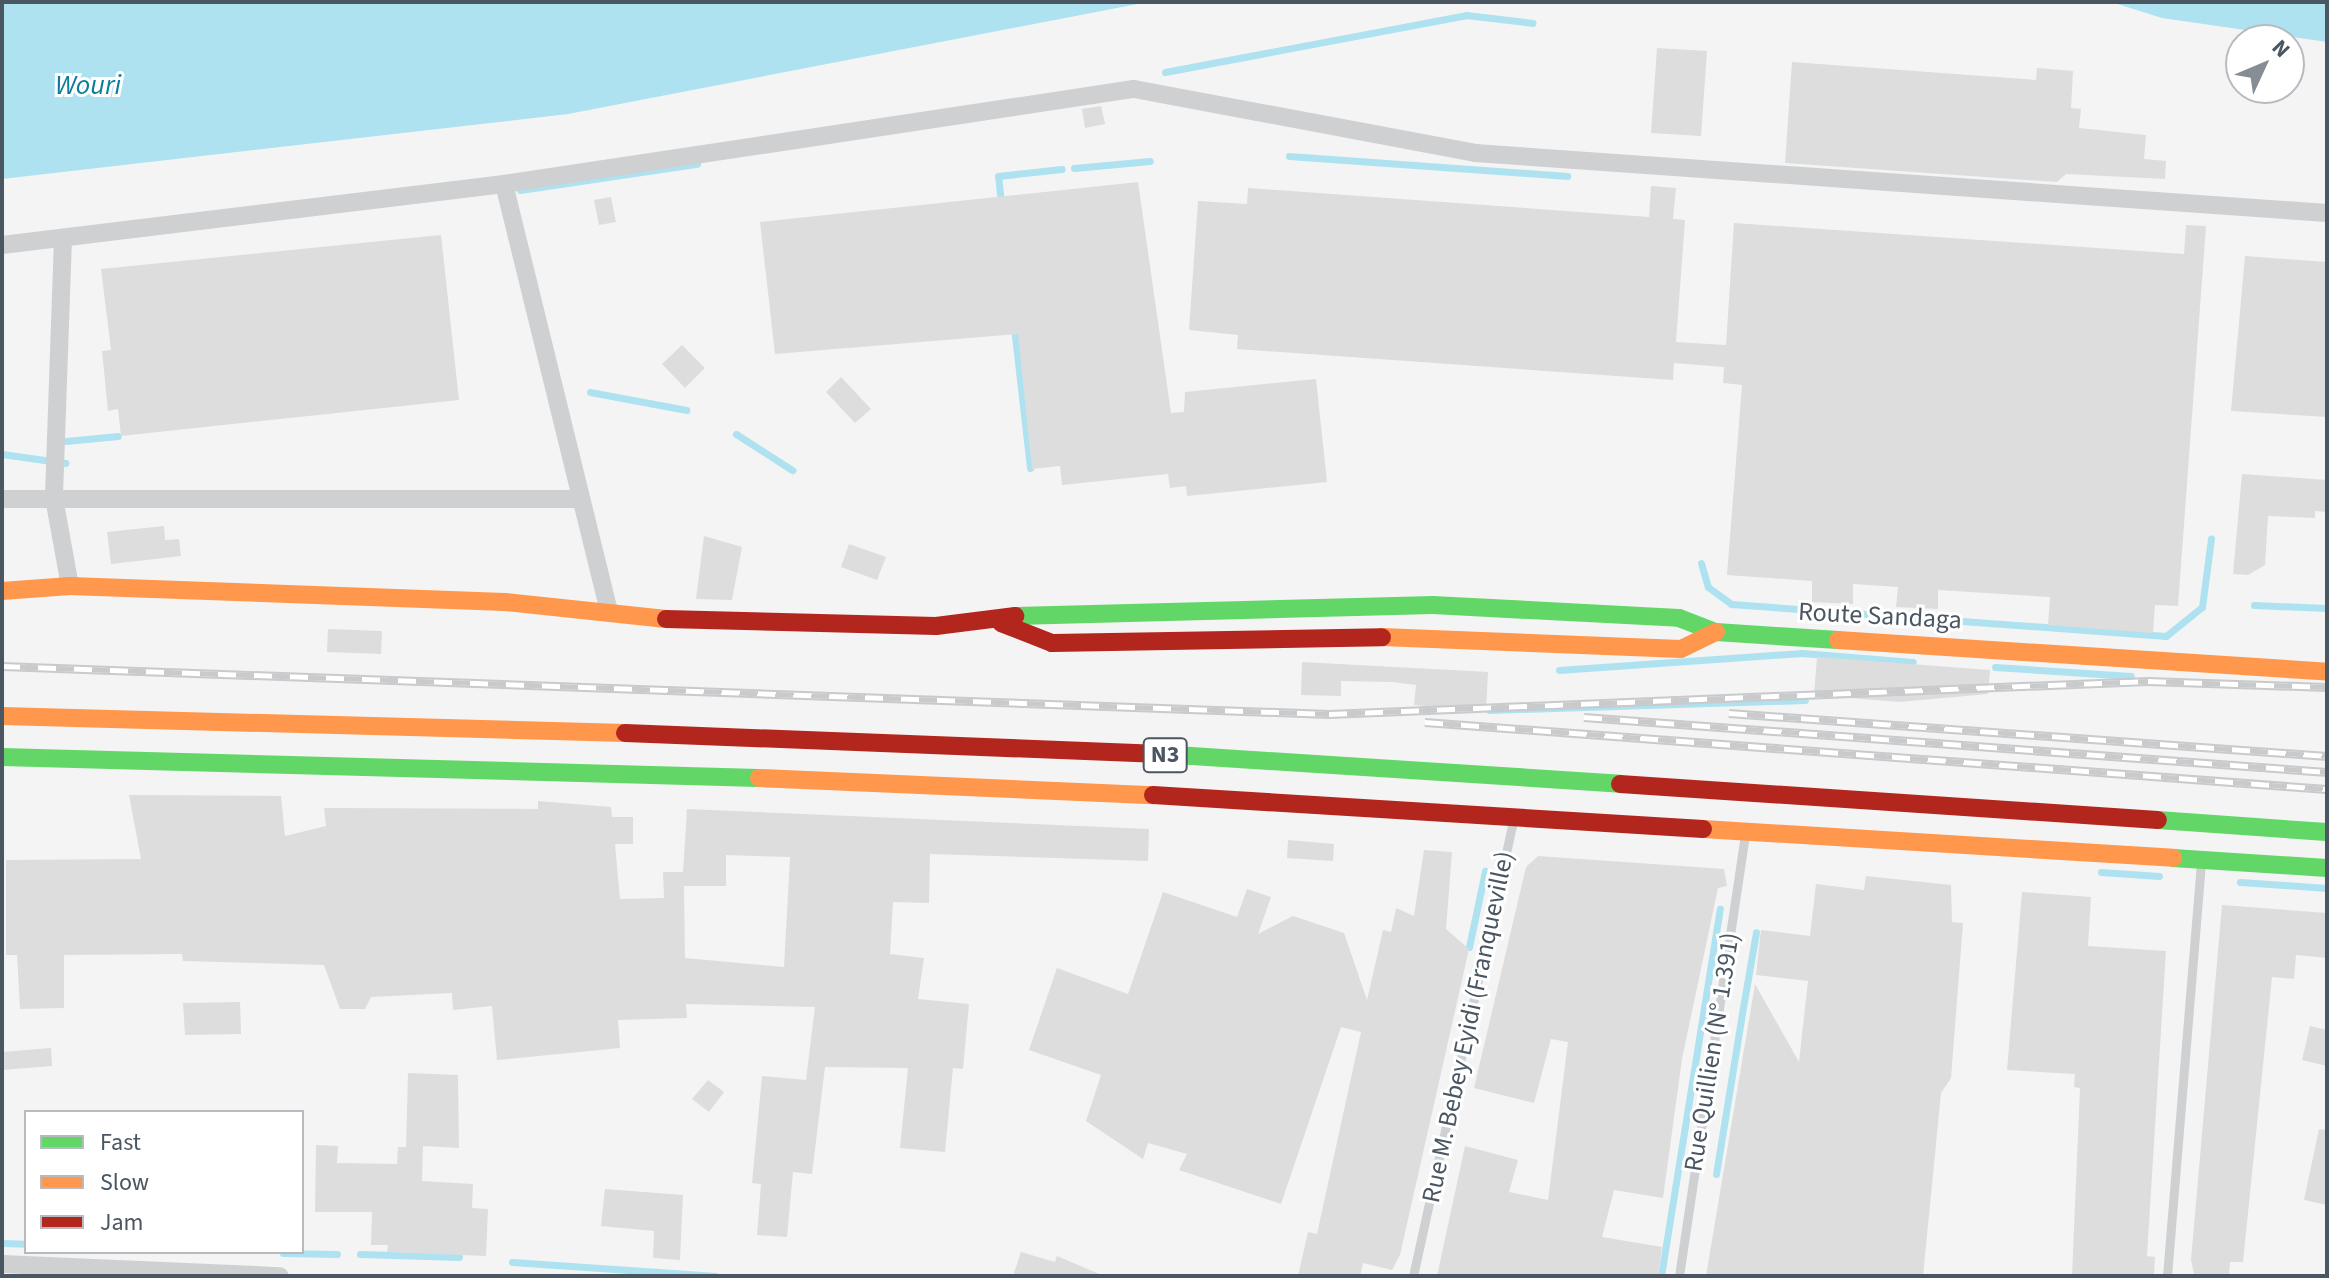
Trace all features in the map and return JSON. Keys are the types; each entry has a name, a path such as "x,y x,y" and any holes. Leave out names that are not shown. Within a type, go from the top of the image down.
{"main road":[{"name":"Route Sandaga","path":"2,591 70,586 608,609 706,623 936,626 986,617 1433,605 1679,618 1716,632 2327,672"},
{"path":"1168,614 1168,639"},
{"path":"986,617 1052,643 1303,634 1681,649 1716,632"},
{"path":"1051,617 1052,643"},
{"name":"N3","path":"2,716 781,737 2327,832"},
{"name":"N3","path":"2,757 829,777 1515,810 1746,829 2202,857 2327,868"}],"street":[{"path":"2,245 504,184 1134,89 1475,153 2327,213"},
{"path":"504,184 608,609"},
{"path":"63,238 54,498 70,586"},
{"path":"2,499 581,499"},
{"path":"2,1264 280,1276"}],"lane":[{"name":"Rue M. Bebey Eyidi (Franqueville)","path":"1413,1276 1515,810"},
{"name":"Rue Quillien (N° 1.391)","path":"1679,1276 1746,829"},
{"path":"2167,1276 2202,857"}],"water":[{"name":"Wouri","path":"2,2 1148,2 568,114 2,179"},
{"path":"2111,2 2327,2 2327,42 2305,39 2305,24 2225,24 2225,27 2162,18"}],"building":[{"path":"1657,48 1707,51 1701,136 1651,133"},
{"path":"1792,62 2036,80 2037,68 2073,71 2071,108 2081,109 2079,128 2146,135 2144,159 2166,161 2165,179 2066,174 2057,182 1785,163"},
{"path":"1101,106 1105,124 1085,128 1082,109"},
{"path":"1138,182 1171,413 1184,412 1185,392 1316,379 1327,482 1187,496 1186,486 1170,488 1168,474 1062,485 1060,466 1032,469 1018,334 775,354 760,222"},
{"path":"1651,186 1676,188 1673,219 1685,220 1676,342 1726,345 1734,223 2184,254 2186,225 2206,226 2178,606 2155,605 2153,633 2048,625 2050,597 1938,590 1938,609 1896,607 1898,587 1853,584 1853,604 1812,602 1812,581 1727,575 1742,385 1723,383 1724,367 1674,363 1673,380 1237,349 1238,335 1189,330 1198,201 1247,204 1248,188 1649,217"},
{"path":"611,197 616,222 599,225 594,200"},
{"path":"441,235 459,400 121,436 118,409 108,411 102,351 111,350 101,269"},
{"path":"2245,256 2327,262 2327,417 2231,411"},
{"path":"682,345 705,368 685,388 662,364"},
{"path":"841,377 871,409 855,423 826,392"},
{"path":"2242,474 2327,480 2327,512 2315,511 2315,518 2268,516 2265,565 2248,575 2233,574"},
{"path":"164,526 165,540 179,539 181,556 111,564 107,532"},
{"path":"704,536 742,547 732,600 696,599"},
{"path":"849,544 886,557 877,580 841,567"},
{"path":"328,629 382,631 381,654 327,652"},
{"path":"1817,657 1990,670 1988,694 1899,702 1814,695"},
{"path":"1302,662 1488,672 1486,711 1414,705 1416,685 1392,682 1341,681 1341,696 1301,695"},
{"path":"129,795 281,796 285,836 326,826 324,808 538,809 538,801 611,807 612,817 633,817 633,844 615,844 620,899 664,898 663,872 683,872 687,809 1149,829 1148,861 930,854 929,903 893,902 890,954 924,958 918,999 969,1004 963,1069 953,1068 945,1152 900,1148 908,1068 825,1067 812,1174 793,1172 787,1237 757,1235 761,1184 752,1183 762,1076 806,1080 815,1007 686,1004 687,1018 618,1020 620,1048 497,1060 492,1006 453,1010 452,993 371,997 365,1009 340,1009 324,965 183,961 182,954 64,955 64,1008 20,1009 17,955 6,955 6,860 141,859","holes":["726,855 790,857 784,967 685,958 684,886 726,886"]},
{"path":"1288,840 1334,844 1333,861 1287,858"},
{"path":"1424,850 1452,852 1446,929 1469,949 1400,1255 1392,1270 1363,1263 1360,1276 1298,1276 1308,1232 1317,1234 1361,1032 1341,1027 1281,1204 1179,1170 1187,1154 1148,1143 1143,1159 1086,1121 1101,1075 1029,1050 1057,968 1128,994 1163,892 1237,917 1247,889 1271,897 1258,934 1293,916 1344,933 1367,1000 1383,930 1391,932 1396,908 1414,916"},
{"path":"1538,856 1724,869 1727,886 1718,888 1682,1059 1663,1198 1614,1190 1602,1237 1662,1247 1658,1276 1437,1276 1465,1146 1518,1160 1509,1192 1548,1200 1568,1042 1551,1039 1534,1103 1474,1088 1526,867"},
{"path":"1866,876 1951,885 1952,922 1963,923 1951,1078 1941,1093 1923,1276 1706,1276 1755,984 1799,1062 1808,981 1756,975 1761,930 1810,936 1816,884 1864,890"},
{"path":"2022,892 2091,897 2088,946 2166,951 2147,1256 2155,1257 2154,1276 2072,1276 2080,1088 2074,1087 2075,1074 2007,1070"},
{"path":"2222,905 2327,913 2327,958 2296,955 2294,979 2272,977 2243,1262 2230,1262 2229,1276 2194,1274 2191,1260"},
{"path":"240,1002 241,1034 185,1035 183,1003"},
{"path":"2310,1026 2327,1030 2327,1066 2302,1060"},
{"path":"51,1048 52,1066 2,1070 2,1052"},
{"path":"408,1073 458,1075 459,1148 423,1146 422,1181 473,1184 472,1208 488,1209 486,1256 387,1252 388,1245 371,1245 372,1212 315,1212 316,1145 338,1146 337,1163 397,1164 398,1147 406,1147"},
{"path":"708,1080 724,1092 709,1112 692,1099"},
{"path":"2319,1129 2327,1130 2327,1205 2304,1200"},
{"path":"605,1189 683,1195 680,1260 653,1258 654,1231 601,1226"},
{"path":"1021,1252 1055,1262 1057,1256 1104,1276 1013,1276"}],"waterway":[{"path":"1165,72 1466,15 1533,23"},
{"path":"1289,156 1567,176"},
{"path":"1074,168 1150,161"},
{"path":"520,190 697,164"},
{"path":"1001,203 998,176 1062,169"},
{"path":"1014,327 1030,468"},
{"path":"590,392 686,410"},
{"path":"736,434 792,470"},
{"path":"66,441 118,436"},
{"path":"2,454 65,463"},
{"path":"1701,563 1708,587 1731,604 2166,636 2202,607 2211,539"},
{"path":"2254,605 2327,608"},
{"path":"1559,670 1802,653 1913,662"},
{"path":"1995,667 2131,676"},
{"path":"1489,710 1805,700"},
{"path":"1469,947 1485,871"},
{"path":"2101,872 2159,876"},
{"path":"2240,882 2327,888"},
{"path":"1661,1276 1720,909"},
{"path":"1741,1019 1756,932"},
{"path":"1716,1174 1741,1020"},
{"path":"2,1243 24,1244"},
{"path":"304,1253 337,1254"},
{"path":"360,1254 459,1257"},
{"path":"512,1262 716,1276"}],"railway":[{"path":"2,666 1329,714 2148,681 2327,687"},
{"path":"1729,713 2327,756"},
{"path":"1584,717 2327,772"},
{"path":"1425,722 2327,789"}],"traffic: fast":[{"path":"1015,616 1433,605 1679,618 1716,632 1838,640"},
{"path":"1161,754 1620,784"},
{"path":"2,757 759,778"},
{"path":"2158,820 2327,832"},
{"path":"2173,858 2327,868"}],"traffic: slow":[{"path":"2,591 70,586 505,602 666,619"},
{"path":"1382,637 1681,649 1716,632"},
{"path":"1838,640 2327,672"},
{"path":"2,716 625,733"},
{"path":"759,778 1153,795"},
{"path":"1703,829 2173,858"}],"traffic: jam":[{"path":"666,619 936,626 1015,616"},
{"path":"1001,623 1052,643 1382,637"},
{"path":"625,733 1161,754"},
{"path":"1620,784 2158,820"},
{"path":"1153,795 1703,829"}]}
